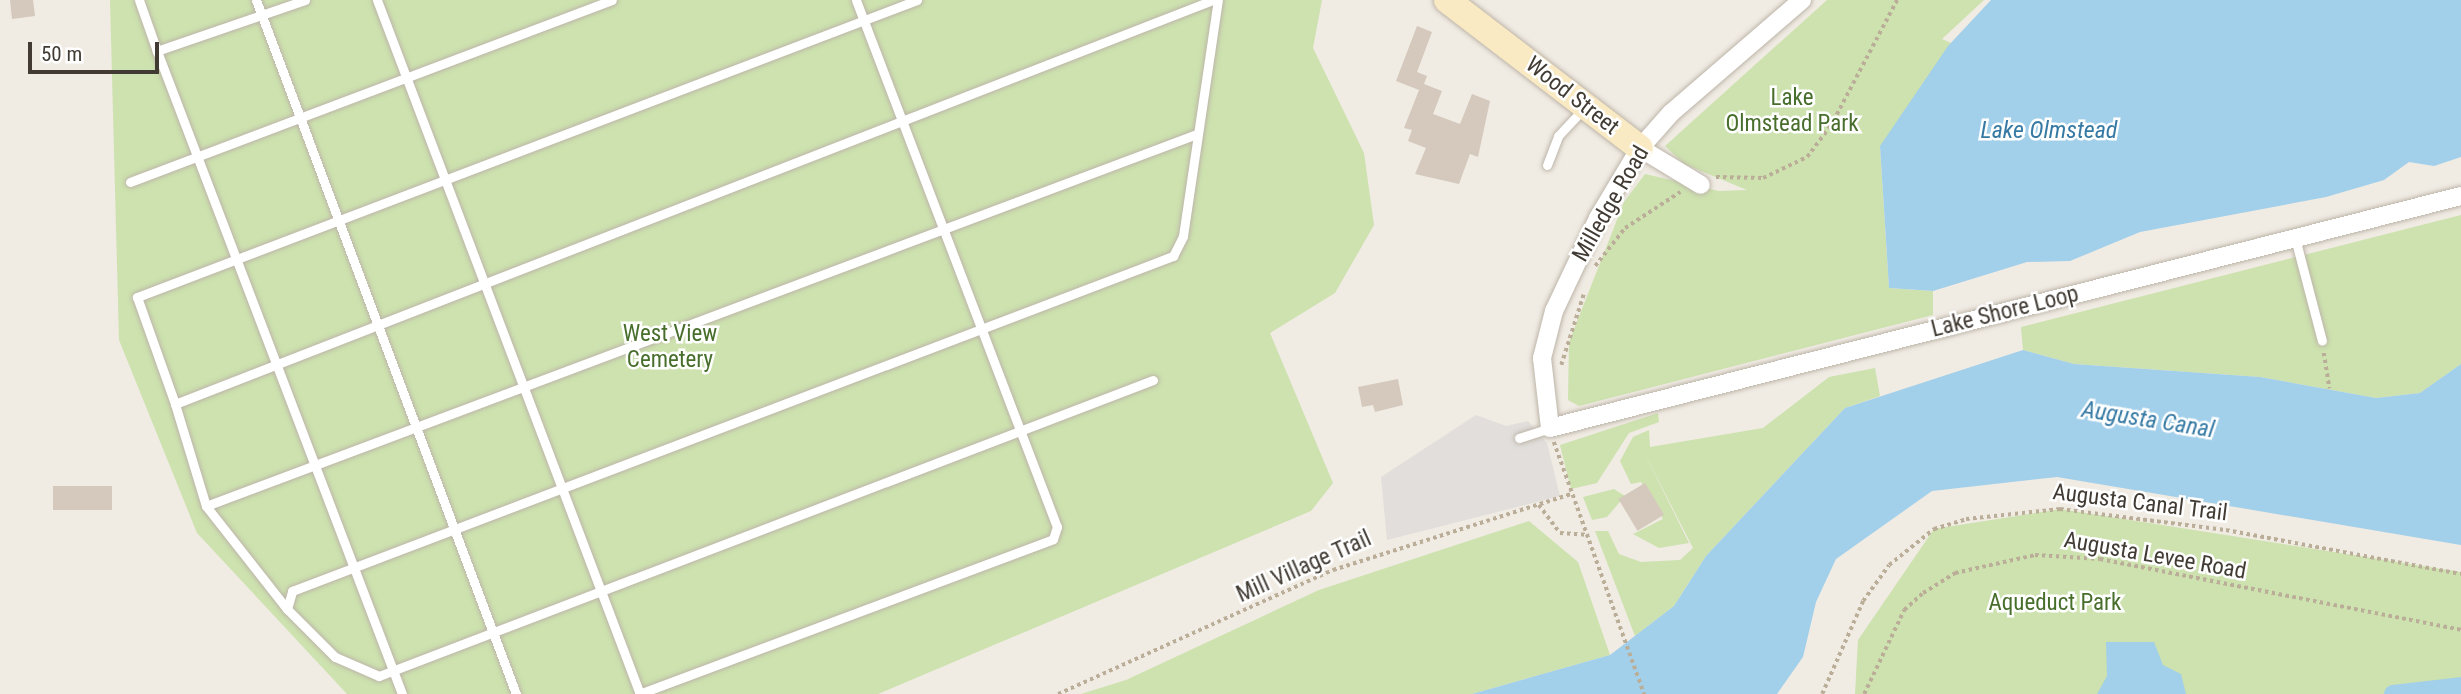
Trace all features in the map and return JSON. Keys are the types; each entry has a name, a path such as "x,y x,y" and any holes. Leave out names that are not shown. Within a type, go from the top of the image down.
{"street":[{"name":"Wood Street","path":"1447,0 1640,148 1709,181"},
{"name":"Milledge Road","path":"1557,434 1540,377 1554,311 1640,148 1802,0"},
{"name":"Lake Shore Loop","path":"1557,434 2461,196"}],"lane":[{"path":"139,0 234,260 316,466 352,568 402,694"},
{"path":"256,0 379,323 416,428 458,530 516,694"},
{"path":"158,51 305,0"},
{"path":"377,0 639,694 1054,539 1057,527 856,0"},
{"path":"130,182 301,120 612,0"},
{"path":"917,0 446,177 138,297 206,506 300,627 354,670 369,676 1153,380"},
{"path":"175,404 484,280 901,118 1215,0 1183,236 1173,256 292,591 288,609"},
{"path":"1547,165 1558,136 1586,106"},
{"path":"206,506 416,428 523,383 944,230 1197,134"},
{"path":"2295,238 2322,341"},
{"path":"1519,438 1557,434"}],"path":[{"path":"1558,378 1593,269 1647,211 1709,181 1763,178 1807,157 1830,127 1897,0"},
{"path":"2322,341 2330,389"},
{"path":"1557,434 1554,442 1571,494 1644,694"},
{"name":"Mill Village Trail","path":"1058,694 1333,570 1406,542 1571,494"},
{"path":"1539,505 1560,533 1586,535"},
{"name":"Augusta Canal Trail","path":"1822,694 1863,601 1889,565 1922,536 1966,519 2060,509 2226,530 2461,573"},
{"name":"Augusta Levee Road","path":"1864,694 1904,610 1923,593 1955,573 2035,555 2100,559 2461,630"}],"green space":[{"name":"West View Cemetery","path":"110,0 1322,0 1313,48 1364,153 1374,225 1335,293 1270,333 1333,483 1311,511 878,694 347,694 197,533 119,340"},
{"name":"Lake Olmstead Park","path":"1827,0 1984,0 1942,39 1951,43 1880,147 1889,288 1933,291 1933,315 1579,406 1568,400 1569,342 1624,202 1645,174 1719,191 1747,190 1684,164 1665,146"},
{"path":"2461,215 2461,364 2420,393 2376,398 2260,377 2074,364 2023,350 2021,327"},
{"path":"1875,368 1880,396 1845,408 1706,556 1674,606 1635,636 1595,531 1608,531 1619,554 1641,562 1680,560 1693,548 1642,448 1689,543 1659,548 1633,534 1663,519 1641,482 1631,484 1620,461 1633,437 1649,430 1650,447 1763,428 1829,377"},
{"path":"1658,413 1659,422 1629,433 1597,483 1571,489 1560,445"},
{"path":"1614,489 1625,496 1607,517 1592,520 1583,497"},
{"name":"Aqueduct Park","path":"2060,509 2461,572 2461,694 1855,694 1858,640 1934,529"},
{"path":"1529,521 1578,562 1610,655 1472,694 1081,694 1126,680 1319,590"}],"shaded area":[{"path":"1476,415 1506,426 1528,421 1547,443 1560,496 1387,540 1381,477"}],"water":[{"name":"Lake Olmstead","path":"1991,0 2461,0 2461,157 2434,166 2409,162 2384,180 2326,197 2140,232 2070,261 2027,262 1933,291 1889,288 1880,146 1948,46"},
{"name":"Augusta Canal","path":"2023,350 2074,364 2260,377 2376,398 2420,393 2461,364 2461,545 2057,477 1932,491 1836,559 1816,602 1803,657 1777,694 1472,694 1610,655 1674,606 1706,556 1845,408"},
{"path":"2106,642 2154,642 2163,665 2181,674 2186,694 2097,694 2107,676"}],"building":[{"path":"10,0 33,0 35,16 12,19"},
{"path":"1417,26 1432,32 1417,72 1427,76 1424,84 1442,91 1433,114 1460,124 1472,94 1490,101 1478,157 1470,154 1459,184 1415,174 1426,148 1408,141 1412,130 1404,128 1419,90 1396,81"},
{"path":"1398,379 1403,405 1375,412 1373,405 1362,407 1358,387"},
{"path":"1645,483 1664,515 1637,531 1618,499"},
{"path":"53,486 112,486 112,510 53,510"}],"waterway":[{"path":"2393,694 2461,686"}]}
